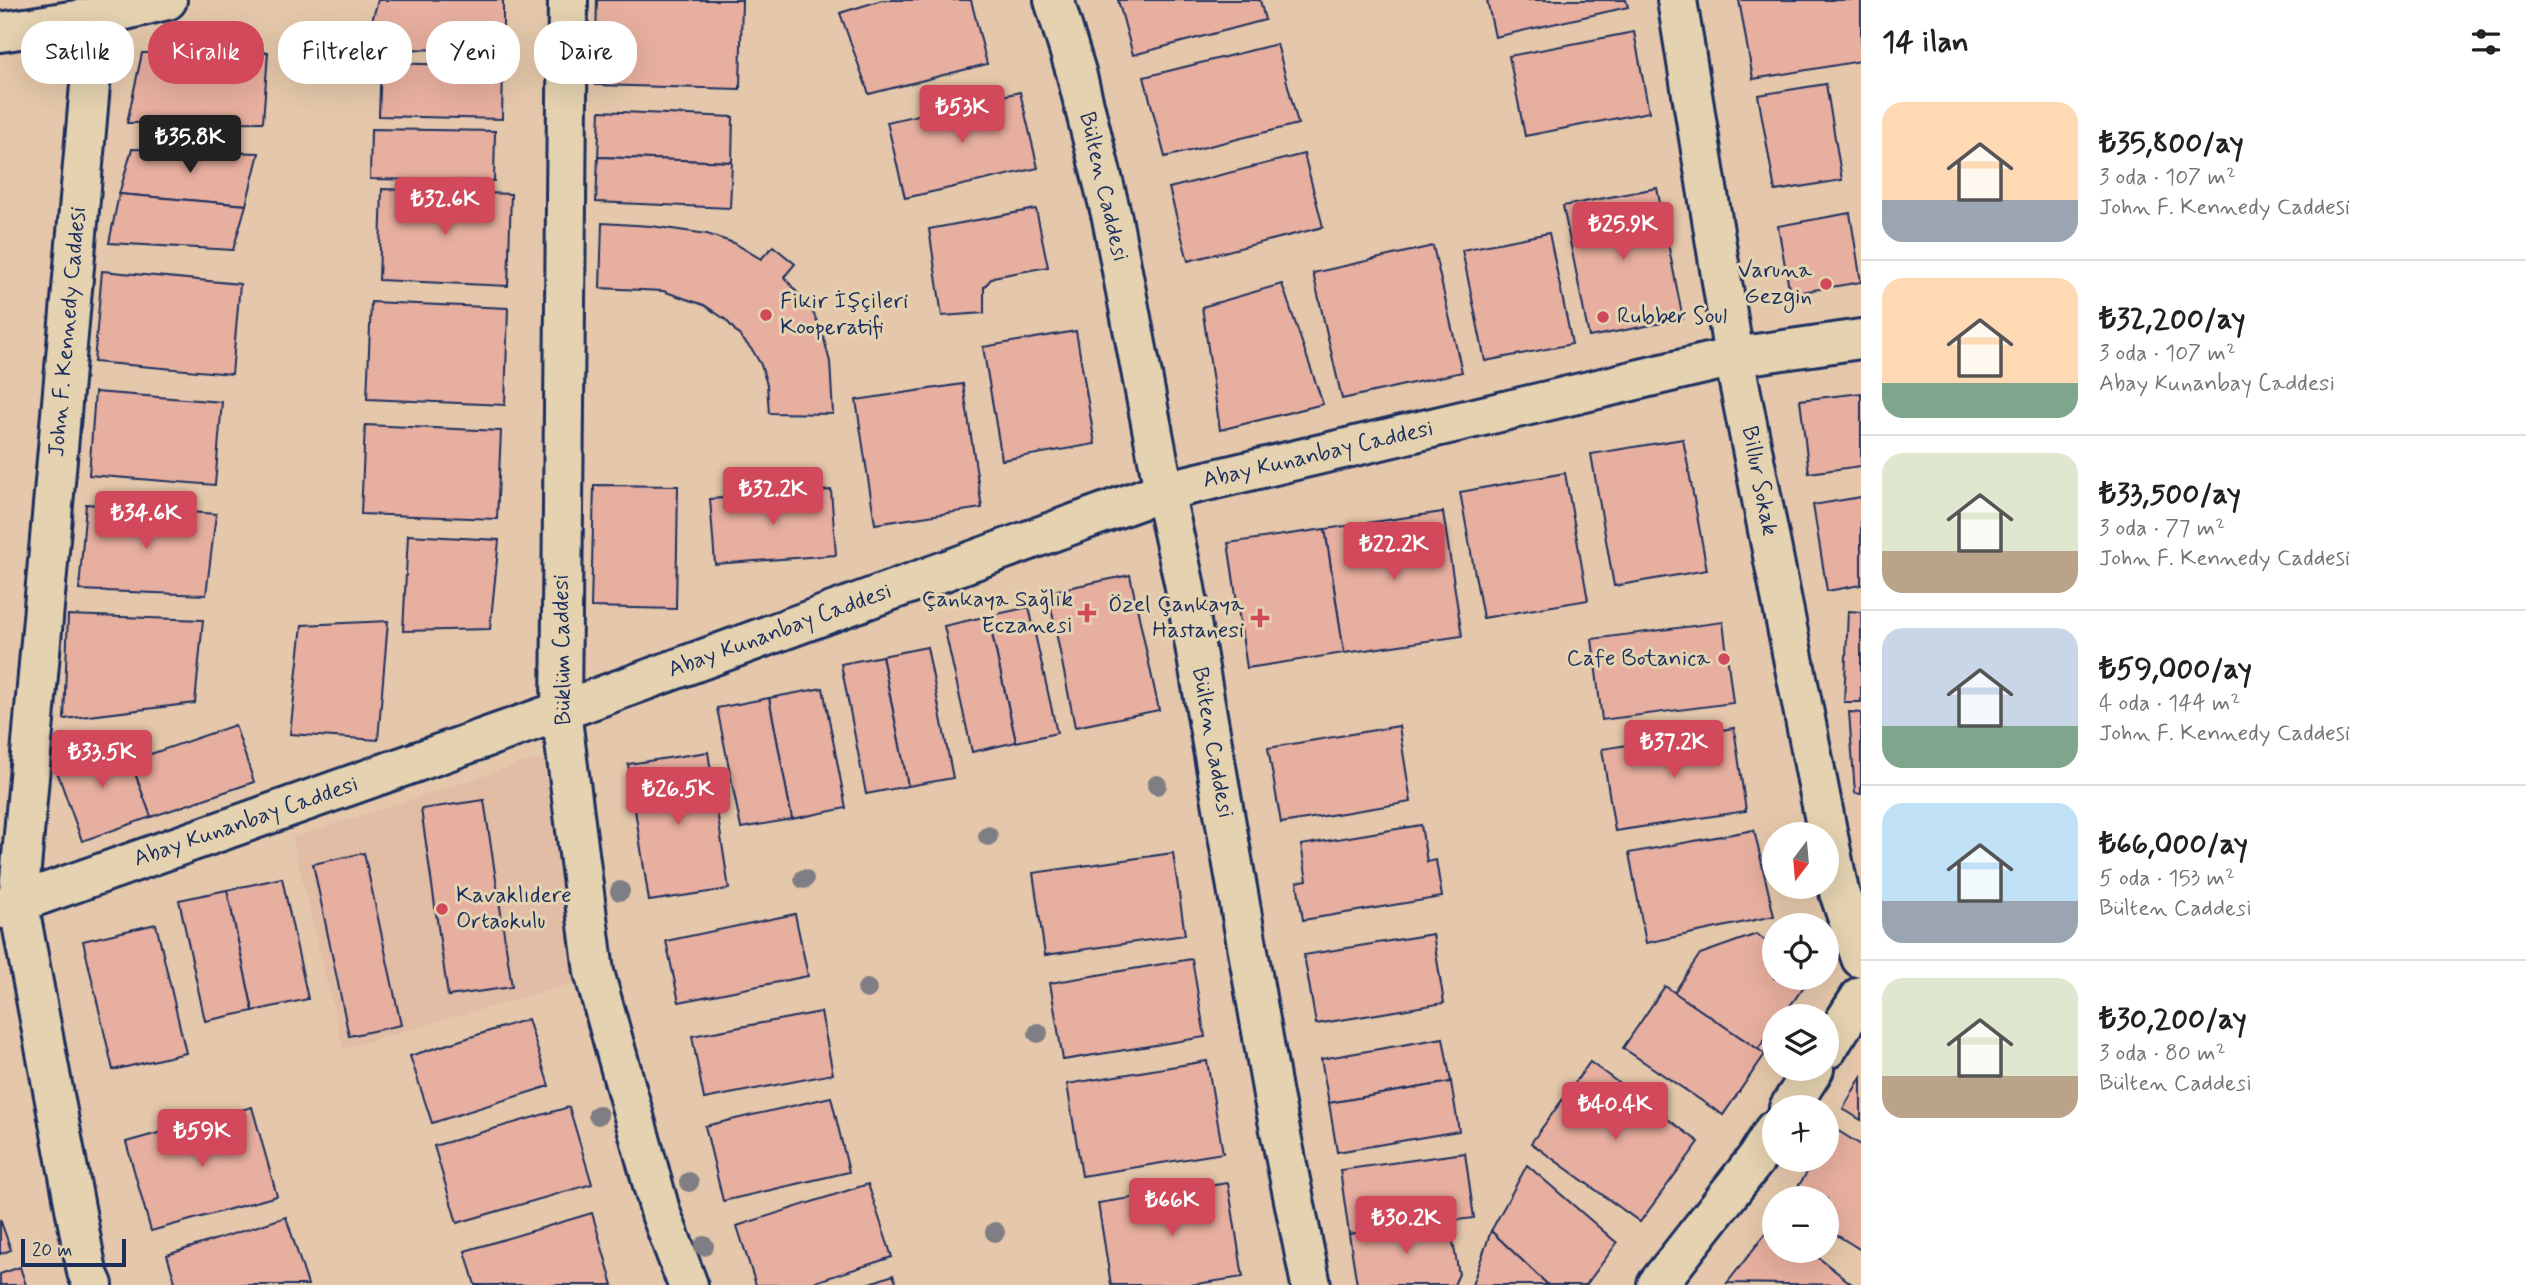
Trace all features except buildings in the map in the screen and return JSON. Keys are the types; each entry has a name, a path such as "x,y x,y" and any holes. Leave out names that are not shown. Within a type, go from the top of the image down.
{"street":[{"path":"0,32 97,9 167,0"},
{"name":"Büklüm Caddesi","path":"568,0 561,711 594,972 661,1214 688,1285"},
{"name":"Bülten Caddesi","path":"1054,0 1076,72 1112,218 1184,582 1273,1095 1311,1285"},
{"name":"Billur Sokak","path":"1677,0 1734,357 1839,892 1861,958"},
{"name":"John F. Kennedy Caddesi","path":"93,1285 87,1272 9,905 97,9"},
{"name":"Abay Kunanbay Caddesi","path":"9,905 561,711 1164,491 1734,357 1861,339"},
{"path":"1839,1030 1861,996"},
{"path":"1657,1285 1762,1149"}],"shaded area":[{"name":"Kavaklıdere Ortaokulu","path":"534,759 550,762 588,979 343,1049 292,838"}],"place":[{"name":"Varuna Gezgin","path":"1826,284"},
{"name":"Fikir İşçileri Kooperatifi","path":"766,315"},
{"name":"Rubber Soul","path":"1603,317"},
{"name":"Çankaya Sağlık Eczanesi","path":"1087,613"},
{"name":"Özel Çankaya Hastanesi","path":"1260,618"},
{"name":"Cafe Botanica","path":"1724,659"},
{"name":"Kavaklıdere Ortaokulu","path":"442,909"}]}
